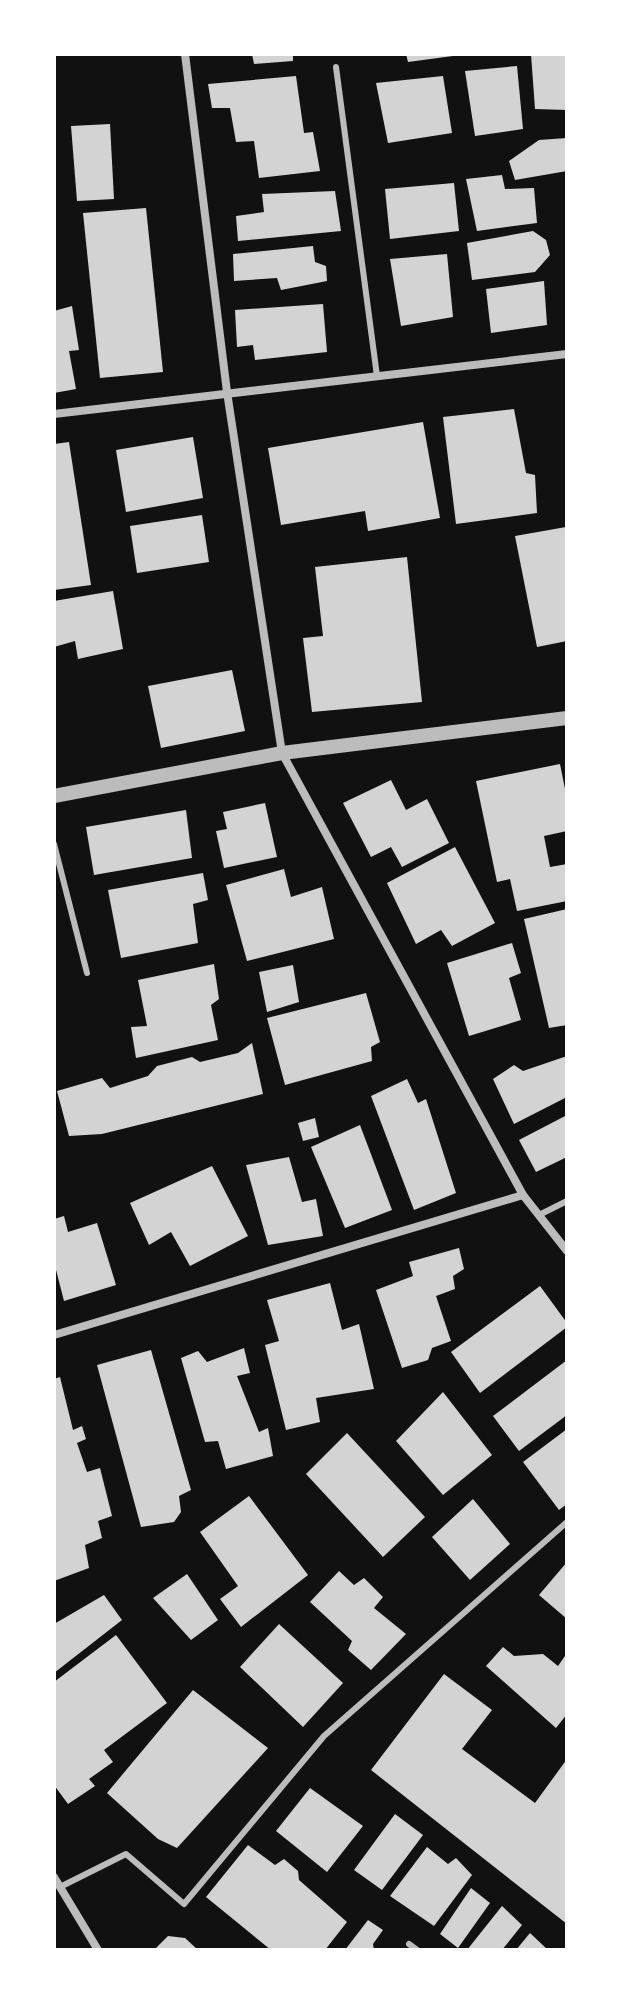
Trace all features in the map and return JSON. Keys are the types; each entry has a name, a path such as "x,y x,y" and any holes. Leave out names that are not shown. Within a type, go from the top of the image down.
{"street":[{"path":"185,54 227,392 282,753 523,1195 567,1251"},
{"path":"54,414 567,354"},
{"path":"54,796 282,753 567,718"},
{"path":"54,1335 523,1195"},
{"path":"54,1877 98,1950"}],"lane":[{"path":"336,67 377,376"},
{"path":"54,844 87,973"},
{"path":"539,1215 567,1201"},
{"path":"60,1887 126,1854 184,1904 324,1736 567,1522"},
{"path":"409,1944 417,1950"}],"building":[{"path":"252,54 293,54 293,61 254,64"},
{"path":"406,54 453,54 453,56 408,62"},
{"path":"531,54 567,54 567,110 535,109"},
{"path":"517,66 523,129 475,136 465,71"},
{"path":"296,76 304,133 313,132 320,171 259,178 254,141 236,142 230,108 212,108 208,84"},
{"path":"443,76 452,133 388,143 376,83"},
{"path":"110,124 114,199 77,201 71,126"},
{"path":"567,138 567,171 515,180 509,161 539,140"},
{"path":"502,175 505,189 534,188 537,223 477,231 466,179"},
{"path":"454,183 459,231 390,239 385,189"},
{"path":"335,191 341,231 238,241 236,216 264,212 262,194"},
{"path":"146,208 163,372 100,378 83,213"},
{"path":"533,231 546,240 550,255 535,272 472,280 467,243"},
{"path":"313,246 315,262 326,266 327,281 281,290 277,278 234,281 233,254"},
{"path":"447,254 453,317 401,326 390,259"},
{"path":"544,281 547,325 491,333 486,289"},
{"path":"323,304 327,352 255,360 253,345 237,347 235,310"},
{"path":"72,306 79,350 69,351 76,389 54,393 54,311"},
{"path":"514,409 526,473 535,475 537,513 456,524 443,417"},
{"path":"423,422 440,518 368,531 365,511 281,525 268,448"},
{"path":"193,437 203,498 126,512 116,450"},
{"path":"69,442 91,585 54,590 54,444"},
{"path":"202,515 209,562 137,573 130,526"},
{"path":"566,527 567,641 537,647 515,536"},
{"path":"407,557 422,702 312,712 303,638 323,636 315,567"},
{"path":"113,591 123,649 78,659 75,641 54,647 54,601"},
{"path":"232,670 245,731 161,748 148,686"},
{"path":"560,764 567,799 567,831 544,836 550,867 567,864 567,901 517,911 510,879 497,882 476,781"},
{"path":"391,780 406,810 427,799 449,843 402,867 391,847 371,857 343,803"},
{"path":"265,803 277,857 224,868 216,831 227,829 223,812"},
{"path":"186,810 192,858 94,875 86,827"},
{"path":"455,847 495,923 452,946 441,930 416,944 387,883"},
{"path":"284,869 291,897 322,887 334,939 247,961 226,885"},
{"path":"203,873 208,900 193,904 198,943 121,958 108,890"},
{"path":"567,909 567,1025 549,1028 524,919"},
{"path":"512,943 521,973 509,978 521,1020 469,1036 447,963"},
{"path":"214,964 219,999 211,1005 218,1040 136,1058 131,1027 147,1026 138,980"},
{"path":"293,965 299,1002 267,1012 259,972"},
{"path":"366,993 380,1042 371,1047 372,1061 285,1085 267,1018"},
{"path":"252,1043 263,1094 102,1134 69,1136 57,1091 102,1078 110,1088 148,1076 157,1066 192,1057 200,1062 238,1053"},
{"path":"567,1056 567,1097 514,1124 493,1079 514,1065 523,1071"},
{"path":"407,1079 418,1103 426,1099 456,1193 414,1210 371,1096"},
{"path":"567,1115 567,1157 536,1172 519,1140"},
{"path":"315,1118 319,1137 303,1141 298,1123"},
{"path":"360,1125 392,1210 345,1228 311,1147"},
{"path":"289,1157 302,1202 316,1199 323,1236 268,1245 246,1165"},
{"path":"212,1166 248,1236 190,1266 171,1232 149,1245 130,1203"},
{"path":"64,1216 68,1232 97,1223 116,1285 64,1301 54,1262 54,1219"},
{"path":"459,1248 464,1269 453,1276 455,1289 436,1296 451,1341 432,1348 428,1360 402,1368 376,1290 413,1276 409,1262"},
{"path":"330,1283 342,1330 359,1324 374,1389 316,1398 320,1422 286,1430 265,1345 279,1341 267,1300"},
{"path":"540,1286 567,1327 480,1393 451,1352"},
{"path":"244,1348 250,1373 237,1376 259,1432 268,1428 273,1456 226,1469 218,1441 205,1442 181,1358 198,1351 207,1362"},
{"path":"151,1350 191,1490 179,1496 181,1512 174,1522 141,1527 97,1365"},
{"path":"567,1360 567,1415 519,1451 493,1416"},
{"path":"60,1377 73,1430 82,1426 86,1439 77,1443 87,1472 100,1468 112,1516 98,1521 102,1538 85,1545 89,1568 54,1581 54,1379"},
{"path":"443,1392 492,1455 443,1495 396,1441"},
{"path":"567,1429 567,1504 559,1510 523,1462"},
{"path":"347,1433 425,1517 383,1557 306,1474"},
{"path":"249,1496 308,1575 241,1627 220,1599 238,1586 200,1532"},
{"path":"473,1499 510,1544 470,1580 432,1537"},
{"path":"567,1562 567,1619 539,1595"},
{"path":"339,1571 354,1585 364,1578 383,1597 374,1608 406,1634 371,1670 348,1650 352,1641 310,1602"},
{"path":"187,1574 218,1620 191,1640 153,1598"},
{"path":"104,1595 122,1620 54,1673 54,1624"},
{"path":"279,1624 343,1683 303,1727 240,1667"},
{"path":"116,1635 167,1703 104,1750 113,1762 89,1779 95,1786 68,1804 54,1785 54,1682"},
{"path":"503,1647 514,1656 543,1654 558,1666 567,1653 567,1714 556,1728 486,1666"},
{"path":"444,1674 492,1710 462,1749 535,1803 567,1759 567,1924 371,1770"},
{"path":"193,1690 268,1748 177,1848 158,1839 107,1793"},
{"path":"310,1788 363,1826 327,1872 276,1831"},
{"path":"395,1814 423,1835 382,1890 354,1870"},
{"path":"248,1845 275,1865 284,1859 298,1871 299,1880 347,1922 325,1950 271,1950 206,1897"},
{"path":"427,1847 448,1864 456,1858 472,1875 434,1926 390,1896"},
{"path":"471,1888 490,1903 458,1948 440,1934"},
{"path":"502,1906 522,1925 502,1950 467,1950"},
{"path":"368,1920 383,1930 373,1944 374,1950 345,1950"},
{"path":"530,1933 548,1950 516,1950"},
{"path":"168,1936 185,1938 198,1950 154,1950"}]}
